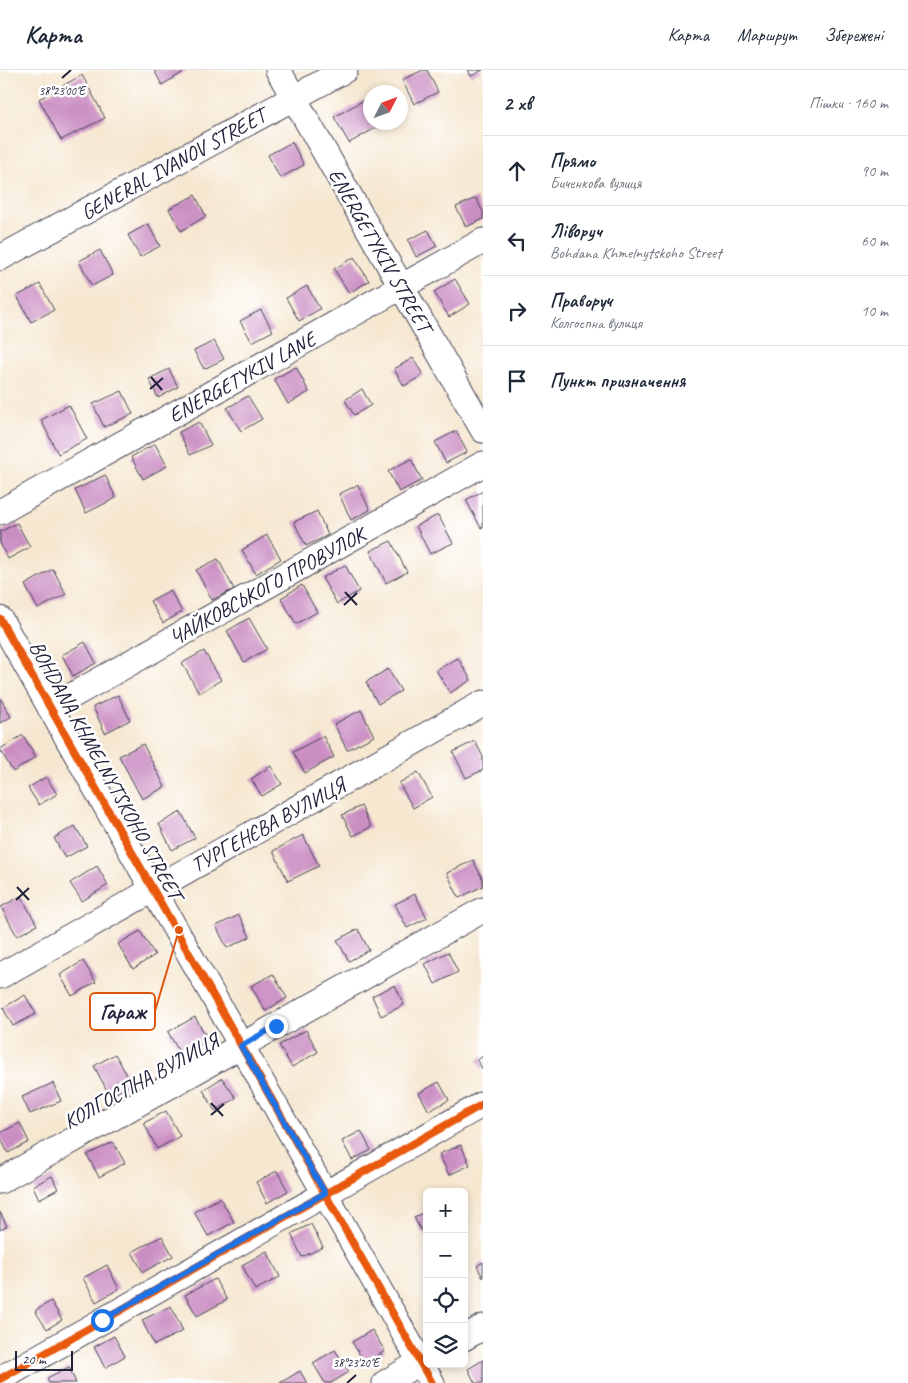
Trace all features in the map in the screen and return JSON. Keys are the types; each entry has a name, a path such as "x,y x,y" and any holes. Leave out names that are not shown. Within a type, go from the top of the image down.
{"street":[{"name":"ENERGETYKIV STREET","path":"278,70 483,430"},
{"name":"GENERAL IVANOV STREET","path":"0,258 345,70"},
{"name":"ENERGETYKIV LANE","path":"0,512 483,241"},
{"name":"ЧАЙКОВСЬКОГО ПРОВУЛОК","path":"50,708 483,464"},
{"name":"BOHDANA KHMELNYTSKOHO STREET","path":"1,623 423,1363"},
{"name":"ТУРГЕНЄВА ВУЛИЦЯ","path":"0,976 483,703"},
{"name":"КОЛГОСПНА ВУЛИЦЯ","path":"0,1181 483,910"},
{"path":"0,1379 483,1104"},
{"path":"468,1336 483,1327"},
{"path":"386,1383 426,1368"}],"building":[{"path":"154,70 187,70 162,85"},
{"path":"427,70 438,92 414,104 408,92 408,85 404,85 402,80"},
{"path":"468,70 483,70 471,76"},
{"path":"82,75 105,118 61,140 39,99"},
{"path":"363,101 363,130 372,130 349,143 334,117"},
{"path":"292,142 304,165 280,178 268,155"},
{"path":"195,195 206,216 181,231 169,209"},
{"path":"476,198 483,212 483,219 466,227 456,207"},
{"path":"148,224 160,246 140,257 128,235"},
{"path":"428,230 437,246 416,257 408,240"},
{"path":"100,250 113,275 92,286 79,261"},
{"path":"354,257 369,281 349,293 334,269"},
{"path":"455,279 470,304 449,317 434,292"},
{"path":"40,284 54,310 31,322 17,296"},
{"path":"307,286 320,309 299,321 286,298"},
{"path":"261,310 273,331 252,342 240,321"},
{"path":"214,341 224,359 204,369 194,351"},
{"path":"413,358 423,375 404,386 394,369"},
{"path":"296,367 309,392 288,404 274,379"},
{"path":"169,369 178,387 158,398 149,379"},
{"path":"362,389 371,405 354,415 345,400"},
{"path":"122,391 133,414 104,427 93,404"},
{"path":"248,396 262,419 241,431 227,408"},
{"path":"69,405 87,439 58,454 41,420"},
{"path":"199,422 211,445 190,455 179,432"},
{"path":"456,431 467,452 446,463 435,442"},
{"path":"155,444 167,466 143,479 131,457"},
{"path":"411,459 422,480 399,492 388,471"},
{"path":"105,475 116,498 86,513 75,490"},
{"path":"358,485 370,510 351,520 339,494"},
{"path":"483,491 483,527 481,528 466,500"},
{"path":"317,511 328,535 306,546 294,522"},
{"path":"438,515 453,543 430,554 416,526"},
{"path":"17,523 30,547 8,559 0,543 0,532"},
{"path":"267,535 281,559 256,574 242,550"},
{"path":"391,541 407,572 386,583 370,551"},
{"path":"218,559 234,589 212,600 196,570"},
{"path":"345,565 359,591 337,604 322,578"},
{"path":"53,569 66,594 38,609 25,585"},
{"path":"302,585 317,612 296,624 281,598"},
{"path":"170,590 182,612 163,623 150,601"},
{"path":"249,618 267,649 244,662 227,631"},
{"path":"85,642 96,663 73,676 62,655"},
{"path":"204,651 221,680 199,693 182,663"},
{"path":"458,658 471,680 450,693 436,670"},
{"path":"388,669 401,691 378,704 366,682"},
{"path":"118,695 130,720 105,733 93,707"},
{"path":"0,697 11,717 0,723"},
{"path":"361,710 374,736 347,750 334,724"},
{"path":"23,735 36,757 13,772 0,749"},
{"path":"323,736 334,757 305,773 293,752"},
{"path":"475,741 483,757 483,770 466,778 453,752"},
{"path":"143,744 165,787 142,799 119,756"},
{"path":"271,766 282,784 262,796 251,779"},
{"path":"418,772 432,797 413,808 399,783"},
{"path":"46,777 57,794 39,805 28,788"},
{"path":"361,806 371,827 353,836 342,815"},
{"path":"181,812 195,838 172,850 159,824"},
{"path":"75,826 87,846 65,858 54,838"},
{"path":"303,835 319,866 288,881 273,851"},
{"path":"473,860 483,880 483,886 459,898 447,873"},
{"path":"97,866 108,885 82,901 70,883"},
{"path":"415,894 427,918 407,928 395,904"},
{"path":"21,896 37,925 17,936 1,907"},
{"path":"239,915 250,937 227,948 216,926"},
{"path":"358,929 369,950 349,961 337,940"},
{"path":"140,931 155,955 133,969 118,944"},
{"path":"448,952 458,972 435,984 425,964"},
{"path":"83,961 96,982 72,996 60,975"},
{"path":"273,974 287,998 265,1011 251,986"},
{"path":"395,985 404,1005 381,1016 372,996"},
{"path":"25,995 36,1014 13,1026 3,1008"},
{"path":"195,1017 208,1040 181,1055 168,1032"},
{"path":"306,1030 318,1052 292,1067 279,1045"},
{"path":"115,1054 132,1084 110,1096 94,1066"},
{"path":"483,1056 483,1070 477,1060"},
{"path":"222,1078 236,1098 215,1111 203,1090"},
{"path":"439,1082 449,1100 429,1111 419,1093"},
{"path":"53,1083 61,1101 30,1114 22,1097"},
{"path":"166,1111 180,1136 157,1149 144,1123"},
{"path":"20,1123 29,1142 8,1153 0,1133"},
{"path":"361,1131 371,1150 352,1160 342,1141"},
{"path":"113,1142 125,1163 99,1177 87,1155"},
{"path":"461,1145 470,1165 449,1175 439,1154"},
{"path":"277,1171 288,1191 267,1203 256,1182"},
{"path":"52,1176 58,1189 39,1199 33,1186"},
{"path":"220,1198 234,1222 208,1236 194,1212"},
{"path":"0,1212 7,1226 0,1230"},
{"path":"423,1213 423,1233 422,1233 414,1217"},
{"path":"311,1224 323,1247 302,1257 291,1234"},
{"path":"162,1236 173,1256 143,1272 132,1252"},
{"path":"267,1251 280,1277 255,1290 242,1265"},
{"path":"483,1262 483,1278 477,1266"},
{"path":"107,1265 119,1289 96,1302 83,1278"},
{"path":"215,1279 227,1300 197,1316 185,1295"},
{"path":"51,1301 62,1320 47,1329 35,1311"},
{"path":"171,1306 183,1331 154,1345 142,1320"},
{"path":"372,1330 385,1351 365,1363 352,1342"},
{"path":"114,1336 125,1356 105,1368 94,1347"},
{"path":"335,1350 349,1372 331,1383 325,1383 313,1363"},
{"path":"483,1360 483,1383 475,1383 468,1369"},
{"path":"69,1367 76,1383 49,1383 47,1378"},
{"path":"300,1371 307,1383 280,1383"}],"cycle path":[{"path":"0,619 432,1383"},
{"path":"0,1379 483,1104"}],"place":[{"name":"Гараж","path":"179,930"}],"route":[{"path":"102,1320 325,1193 241,1046 276,1026"}]}
